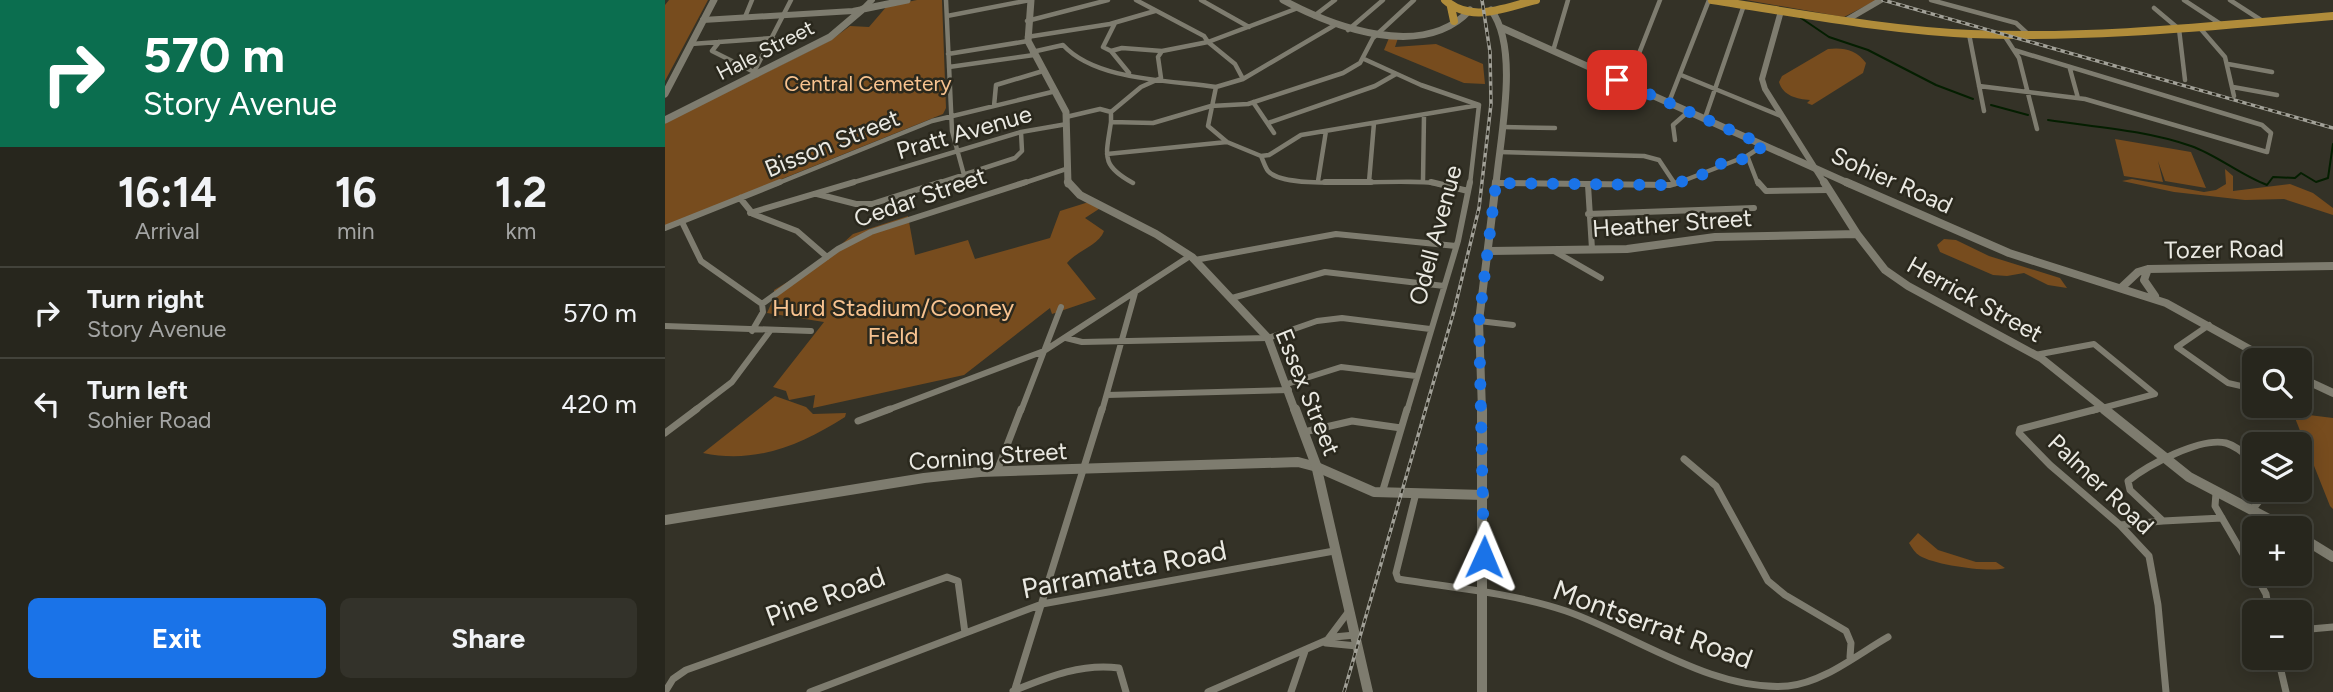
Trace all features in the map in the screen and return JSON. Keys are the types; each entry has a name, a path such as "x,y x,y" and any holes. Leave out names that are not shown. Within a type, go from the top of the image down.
{"highway":[{"path":"1448,3 1468,11 1492,10 1536,0"},
{"path":"1710,0 1845,21 2004,35 2179,29 2333,16"},
{"path":"1448,3 1454,21"},
{"path":"1492,10 1499,23"}],"main road":[{"path":"665,94 714,0"},
{"path":"863,9 907,0"},
{"path":"1030,0 1027,39 1064,105 1066,169"},
{"path":"1283,0 1348,30 1377,34 1411,34 1440,29 1454,25 1468,11"},
{"name":"Hale Street","path":"665,120 835,34 863,9"},
{"path":"1482,692 1484,495 1479,321 1503,127 1507,60 1499,23 1502,21 1492,10"},
{"path":"1440,29 1468,11"},
{"name":"Sohier Road","path":"1499,23 1553,51 2022,260 2158,300 2211,324 2248,348"},
{"path":"1790,157 1803,151"},
{"name":"Essex Street","path":"1066,169 1069,186 1080,195 1156,234 1193,258 1268,338 1316,465 1368,692"},
{"path":"1826,186 1838,178"},
{"name":"Tozer Road","path":"2121,288 2139,272 2148,269 2333,266"},
{"path":"2148,269 2144,277 2145,285 2158,300"},
{"path":"2312,383 2333,393"}],"street":[{"path":"745,17 752,0"},
{"path":"719,42 712,51 755,73 791,0"},
{"name":"Hale Street","path":"863,9 872,0"},
{"path":"946,0 950,116 956,151 964,175"},
{"path":"947,16 1030,0"},
{"path":"1027,21 1108,0"},
{"path":"1136,0 1205,36 1210,47 1235,63 1243,79"},
{"path":"1201,0 1249,27"},
{"path":"1314,16 1335,0"},
{"path":"1348,30 1383,0"},
{"path":"1111,122 1153,122 1211,106 1253,102 1343,73 1364,59 1377,34 1413,0"},
{"path":"1553,51 1568,0"},
{"path":"1627,84 1660,0"},
{"path":"1669,102 1710,0"},
{"path":"1845,21 1881,0"},
{"path":"1931,0 2016,23 2029,35"},
{"path":"2183,0 2222,25"},
{"path":"2230,0 2264,22"},
{"path":"1705,118 1744,5"},
{"path":"1111,51 1122,48 1162,51 1208,42 1299,8"},
{"path":"2154,8 2179,29 2185,80"},
{"path":"703,20 863,9"},
{"path":"948,54 1115,23 1155,11"},
{"name":"Herrick Street","path":"1781,11 1762,79 1813,168 1875,260 1895,278 2035,355 2164,458 2216,493 2263,516"},
{"path":"1115,23 1103,47 1111,51 1130,74"},
{"path":"949,67 1033,53 1063,45 1074,57 1100,69 1216,86 1243,79 1335,25"},
{"path":"2199,27 2223,48 2234,96"},
{"path":"1969,34 1984,111"},
{"path":"2004,35 2014,50 2037,129"},
{"path":"691,44 773,38"},
{"path":"1979,86 2078,98 2267,152 2271,133 2266,127 2014,50"},
{"path":"1161,78 1157,57 1162,51"},
{"path":"1364,59 1479,105"},
{"path":"2228,64 2272,72"},
{"path":"2070,69 2078,98"},
{"path":"994,106 996,85 1044,71"},
{"path":"1268,123 1380,85 1396,74"},
{"path":"1681,75 1781,116"},
{"path":"1133,183 1108,168 1111,112 1141,87 1161,78"},
{"path":"1216,86 1207,126 1227,142 1261,156 1269,155 1295,138 1479,105"},
{"path":"2233,87 2277,95"},
{"name":"Bisson Street","path":"665,229 950,116 1056,92"},
{"path":"1253,102 1274,133"},
{"name":"Odell Avenue","path":"1383,493 1456,246 1475,158 1479,105"},
{"name":"Pratt Avenue","path":"750,213 1100,109 1111,112"},
{"path":"1675,140 1673,125 1689,111"},
{"path":"1423,180 1424,115"},
{"path":"1369,182 1374,123"},
{"path":"1503,127 1555,128"},
{"path":"1318,181 1326,131"},
{"path":"815,193 856,204 872,204 1019,155 1021,132"},
{"path":"1107,154 1227,142"},
{"path":"1496,183 1675,184 1698,177 1720,164 1748,158 1764,145"},
{"path":"1500,152 1644,156 1658,160 1675,184"},
{"path":"1261,156 1273,176 1318,181 1423,180 1468,191"},
{"path":"1748,158 1760,188 1766,191 1826,186"},
{"name":"Cedar Street","path":"762,304 827,257 871,232 1066,169"},
{"path":"1588,184 1592,249"},
{"path":"740,198 750,213 760,220 796,229 817,252 827,257"},
{"path":"1588,214 1754,208"},
{"path":"682,222 701,261 762,304 763,312 752,331"},
{"path":"857,421 1044,351 1193,258 1336,234 1456,246"},
{"name":"Heather Street","path":"1489,251 1627,249 1715,237 1857,234"},
{"path":"1552,250 1601,278"},
{"path":"1232,298 1325,272 1444,286"},
{"path":"1013,692 1107,395 1135,293"},
{"path":"996,471 1061,307"},
{"path":"1066,338 1082,342 1268,338 1317,321 1342,318 1430,329"},
{"path":"1479,321 1513,325"},
{"path":"2211,324 2178,346 2228,383 2242,386"},
{"path":"665,326 811,331"},
{"path":"665,433 732,382 770,331"},
{"path":"2035,355 2098,345 2155,394 2101,408"},
{"path":"1107,395 1288,387 1341,367 1416,376"},
{"name":"Palmer Road","path":"2101,408 2020,429 2019,433 2050,465 2120,525 2149,556 2158,605 2165,692"},
{"path":"1304,432 1323,424 1350,420 1401,428"},
{"path":"2163,520 2134,494 2128,484 2142,469 2164,458 2221,442 2242,455"},
{"path":"1683,459 1716,486 1768,581 1785,595 1846,631 1851,643 1850,657"},
{"name":"Corning Street","path":"665,520 925,478 996,471 1298,462 1316,465"},
{"path":"1316,465 1342,481 1383,493 1464,492 1484,495"},
{"name":"Montserrat Road","path":"1416,493 1396,576 1564,611 1743,689 1789,686 1840,665 1888,637"},
{"path":"2216,493 2214,503 2242,552"},
{"path":"2252,510 2259,502"},
{"path":"2120,525 2222,518"},
{"path":"2312,544 2333,557"},
{"name":"Parramatta Road","path":"810,692 1042,604 1334,551"},
{"name":"Pine Road","path":"665,692 673,679 685,670 947,577 958,581 962,590 965,633"},
{"path":"1324,643 1349,611"},
{"path":"2312,629 2333,627"},
{"path":"1209,692 1324,643 1356,640"},
{"path":"1291,692 1305,651"},
{"path":"1013,692 1054,674 1097,665 1119,668 1126,692"},
{"path":"2280,670 2285,692"}],"green space":[{"path":"669,0 708,0 665,81 665,5"},
{"name":"Central Cemetery","path":"917,0 942,0 946,108 943,114 665,226 665,123 831,40 850,26 869,27 887,6"},
{"path":"1746,0 1877,0 1844,17"},
{"path":"1389,38 1398,38 1395,47 1436,44 1483,64 1485,84 1464,83 1384,50"},
{"path":"1828,49 1854,52 1866,63 1863,73 1812,105 1807,103 1810,100 1787,94 1779,82 1782,76"},
{"path":"2115,139 2191,152 2206,188 2165,181 2158,161 2163,182 2124,176"},
{"path":"2225,169 2233,176 2233,191 2290,184 2313,193 2333,208 2333,215 2284,199 2245,200 2174,192 2122,181 2132,179 2204,192 2216,190 2226,184"},
{"name":"Hurd Stadium/Cooney Field","path":"1092,201 1102,207 1085,218 1104,231 1098,240 1067,263 1096,299 1052,314 1050,308 964,375 813,408 815,395 789,400 786,391 773,387 824,322 767,313 774,290 823,261 853,234 908,216 915,255 968,240 975,259 1050,238 1060,211"},
{"path":"1944,239 1956,240 1989,256 2060,278 2067,288 2048,285 2024,273 1993,275 1940,252 1937,245"},
{"path":"775,396 806,407 813,414 846,413 845,417 812,436 777,450 741,456 703,453"},
{"path":"2312,415 2333,418 2333,509 2312,461 2312,432 2301,432 2295,418 2312,418"},
{"path":"1918,533 1938,550 1976,562 1996,562 2005,568 1975,569 1927,559 1920,556 1909,543"}],"waterway":[{"path":"1801,18 1829,37 1868,50 1936,85 1973,99"},
{"path":"1991,105 2028,115"},
{"path":"2048,120 2174,141 2201,150 2267,185 2273,177 2295,178 2301,173 2316,182 2328,178 2333,144"}],"railway":[{"path":"1344,692 1454,311 1479,208 1491,104 1490,52 1482,0"},
{"path":"1883,0 2333,128"}],"route":[{"path":"1484,557 1479,321 1489,259 1496,183 1670,185 1698,177 1725,162 1748,158 1764,145 1617,80"}]}
